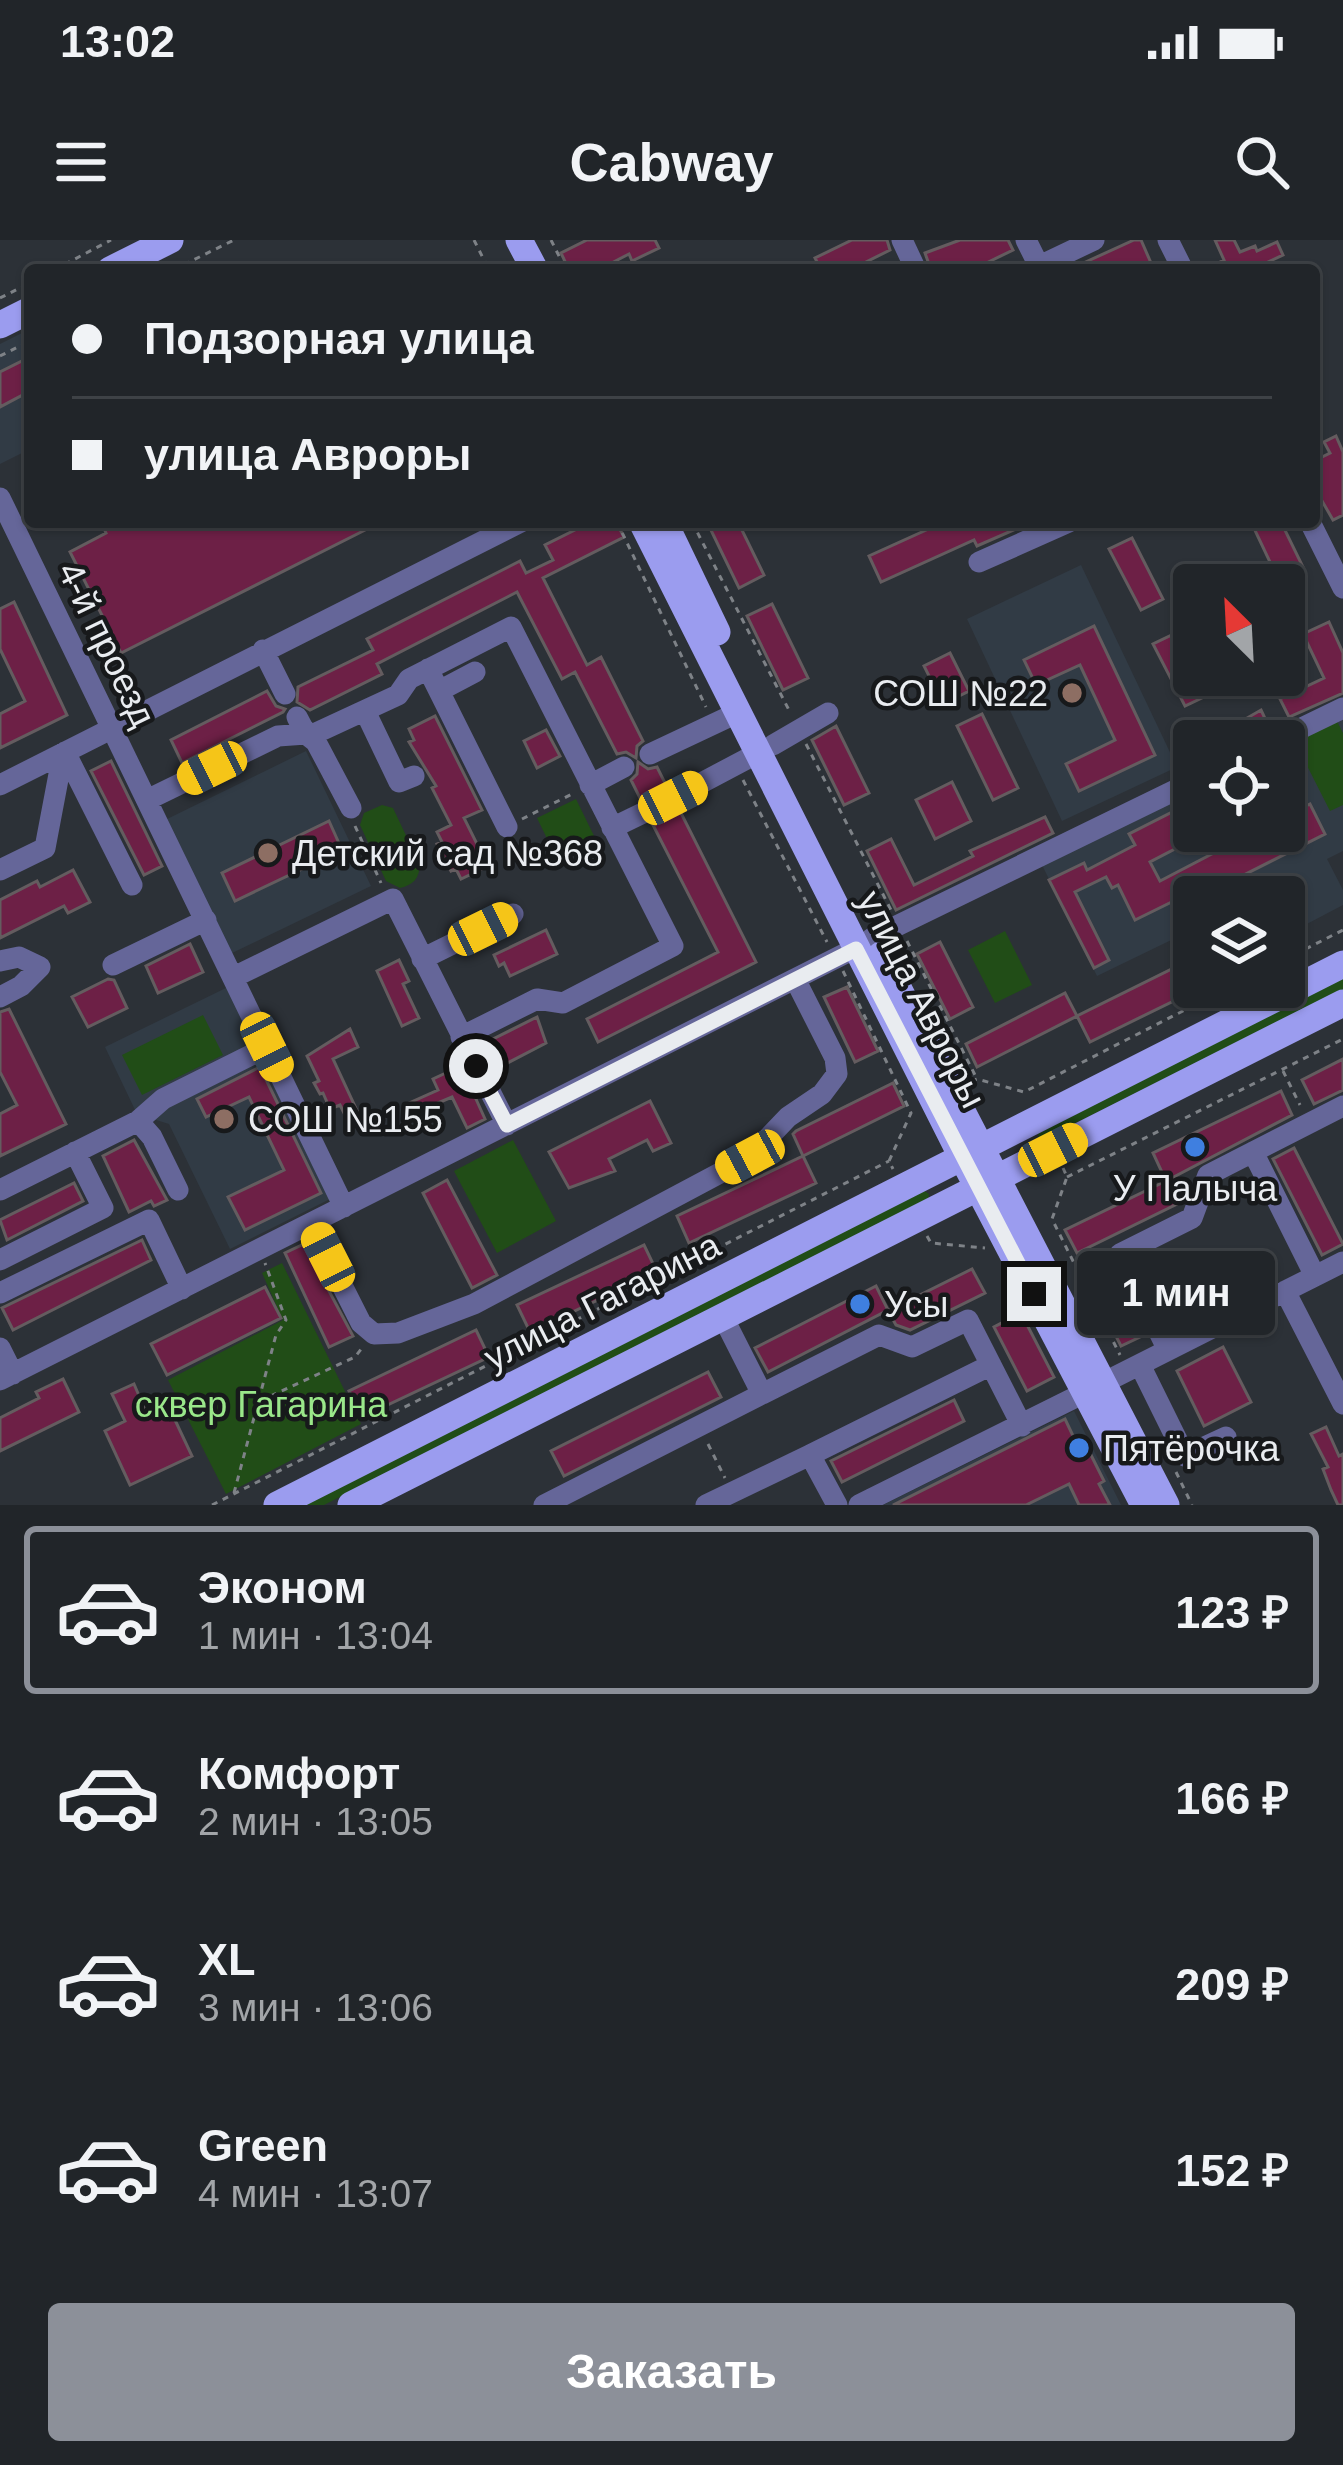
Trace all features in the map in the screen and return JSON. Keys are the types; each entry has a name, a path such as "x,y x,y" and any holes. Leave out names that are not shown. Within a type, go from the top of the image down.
{"main road":[{"path":"122,264 170,240"},
{"name":"улица Авроры","path":"645,528 726,718 756,755"},
{"name":"улица Авроры","path":"666,528 756,755 855,949 987,1183 1114,1378 1166,1505"},
{"name":"улица Гагарина","path":"277,1505 1343,964"},
{"name":"улица Гагарина","path":"351,1505 1343,1003"},
{"name":"улица Авроры","path":"1114,1378 1144,1505"}],"street":[{"path":"1043,264 1094,240"},
{"name":"4-й проезд","path":"0,498 344,1207"},
{"path":"0,785 509,528"},
{"path":"979,562 1056,528"},
{"path":"1313,528 1343,588"},
{"path":"147,800 301,726 365,711 398,694 409,679 511,627 674,946 563,1003 537,999 461,1037"},
{"path":"263,650 285,694"},
{"path":"428,669 507,826"},
{"path":"439,691 475,672"},
{"path":"1305,726 1343,708"},
{"path":"365,711 399,782 413,776"},
{"path":"673,798 828,713"},
{"path":"650,754 726,718"},
{"path":"301,726 316,742 351,808"},
{"path":"0,871 45,848 64,752"},
{"path":"64,752 132,885"},
{"path":"590,785 624,767"},
{"path":"0,1348 6,1377 1173,791"},
{"path":"612,828 646,811"},
{"path":"234,977 393,899 507,1125"},
{"path":"422,959 513,914"},
{"path":"113,965 206,920"},
{"path":"0,961 20,957 40,967 21,986 0,997"},
{"path":"311,1224 361,1323 374,1334 422,1325 520,1283 750,1157 788,1117 822,1094 837,1073 836,1058 795,980"},
{"path":"0,1190 267,1047"},
{"path":"1168,1350 1120,1254 1192,1218 1208,1175 1343,1106"},
{"path":"138,1120 152,1137 178,1190"},
{"path":"0,1260 103,1208 75,1152"},
{"path":"1253,1152 1315,1276"},
{"path":"0,1293 149,1220 182,1289"},
{"path":"859,1505 1343,1262"},
{"path":"1286,1292 1343,1404"},
{"path":"723,1317 761,1394"},
{"path":"544,1505 879,1335 912,1347 968,1320 1022,1426"},
{"path":"706,1505 991,1365"},
{"path":"1114,1378 1185,1456 1226,1437"},
{"path":"810,1455 837,1505"}],"path":[{"path":"65,264 111,240"},
{"path":"185,264 234,240"},
{"path":"620,528 726,718"},
{"path":"212,1505 889,1161 910,1113 855,949 756,755"},
{"path":"507,826 590,785"},
{"path":"351,808 351,819 393,899"},
{"path":"901,929 977,1078 1024,1092 1189,1008"},
{"path":"1305,949 1343,930"},
{"path":"1114,1378 1052,1219 1067,1177 1343,1039"},
{"path":"1282,1070 1309,1123"},
{"path":"1024,1092 1038,1120"},
{"path":"1053,1150 1067,1177"},
{"path":"889,1161 903,1189"},
{"path":"918,1218 931,1243 993,1248"},
{"path":"234,1495 276,1335 286,1319 260,1250"},
{"path":"258,1402 356,1357 374,1334"},
{"path":"699,1426 732,1492"},
{"path":"1174,1466 1192,1505"}],"shaded area":[{"path":"24,332 24,452 0,464 0,344"},
{"name":"СОШ №22","path":"1081,565 1173,759 1173,769 1062,821 967,619"},
{"path":"1343,715 1343,851 1327,859 1343,890 1343,905 1305,925 1305,876 1173,876 1173,939 1097,976 1042,865 1173,800 1173,852 1305,852 1305,734"},
{"name":"Детский сад №368","path":"306,751 371,886 230,954 165,820"},
{"name":"СОШ №155","path":"230,986 334,1197 230,1249 169,1124 137,1114 105,1047"},
{"path":"1074,1411 1121,1505 883,1505"}],"green space":[{"path":"1337,721 1343,733 1343,805 1330,811 1305,762 1305,737"},
{"path":"576,799 597,842 558,861 537,818"},
{"path":"382,805 393,808 420,865 414,881 400,888 386,881 360,825 364,813"},
{"path":"1005,931 1032,985 995,1003 968,950"},
{"path":"1343,977 1343,990 1039,1141 1038,1134 1283,1008 1305,1008 1305,997"},
{"path":"203,1015 223,1055 142,1095 122,1055"},
{"path":"513,1140 556,1221 497,1253 454,1171"},
{"path":"923,1190 928,1200 324,1505 298,1505"},
{"name":"сквер Гагарина","path":"282,1263 361,1424 226,1494 168,1380 283,1320 262,1273"}],"building":[{"path":"587,240 655,240 659,248 632,261 629,254 610,264 566,264 561,253"},
{"path":"852,240 887,240 890,250 862,264 818,264 815,258"},
{"path":"960,240 1008,240 1013,250 984,264 929,264 925,253"},
{"path":"1134,240 1141,240 1151,263 1149,264 1081,264"},
{"path":"1215,240 1234,240 1240,252 1277,242 1283,255 1264,264 1221,264 1224,260"},
{"path":"24,360 24,394 0,407 0,372"},
{"path":"1336,436 1343,452 1343,515 1333,520 1320,497 1320,458 1330,453 1324,442"},
{"path":"104,528 369,528 121,653 70,552 106,533"},
{"path":"579,528 619,528 624,537 543,578 587,665 601,657 643,741 637,746 636,758 626,752 617,754 575,672 562,679 517,592 377,664 382,674 310,710 297,702 298,687 373,650 367,639 520,561 526,573 553,560 545,545"},
{"path":"710,528 741,528 764,575 739,588"},
{"path":"931,528 1016,529 977,546 974,540 881,582 869,556"},
{"path":"1254,528 1284,528 1302,564 1271,564"},
{"path":"1132,538 1163,599 1141,610 1109,549"},
{"path":"14,602 67,715 0,748 0,714 25,701 0,649 0,609"},
{"path":"772,604 808,678 783,690 747,616"},
{"path":"1329,622 1343,653 1343,693 1289,717 1280,699 1305,696 1305,687 1324,678 1305,633"},
{"path":"1094,626 1155,755 1079,791 1066,764 1115,740 1080,665 1036,685 1024,660"},
{"path":"1173,634 1173,683 1153,644"},
{"path":"950,653 969,691 943,704 924,666"},
{"path":"267,691 283,712 182,763 171,740"},
{"path":"1180,696 1206,696 1185,706"},
{"path":"1261,710 1266,720 1244,720"},
{"path":"982,714 1018,788 993,800 957,726"},
{"path":"435,716 482,810 464,818 488,866 461,879 456,869 451,871 437,844 442,842 437,832 451,825 432,788 436,786 409,742 414,740 409,729"},
{"path":"836,726 869,793 844,805 812,740"},
{"path":"546,730 560,756 537,768 524,741"},
{"path":"111,761 162,866 144,875 91,771"},
{"path":"638,762 648,769 657,767 666,785 659,802 649,796 640,798 631,780"},
{"path":"952,782 971,821 935,839 916,800"},
{"path":"1310,804 1325,834 1305,844 1305,806"},
{"path":"661,807 671,813 680,811 756,962 598,1042 587,1019 718,952 653,825"},
{"path":"1173,812 1173,850 1150,862 1160,881 1216,852 1289,852 1242,876 1173,876 1173,901 1135,920 1118,885 1112,888 1106,877 1075,892 1109,960 1094,968 1049,880 1084,863 1087,870 1135,845 1129,834"},
{"path":"1045,817 1053,833 896,910 867,851 891,839 914,885 973,856 970,851"},
{"path":"329,821 342,850 235,901 222,873"},
{"path":"73,870 90,902 68,913 64,906 0,938 0,900"},
{"path":"546,930 557,954 510,976 504,963 499,966 494,955"},
{"path":"940,942 973,1007 950,1019 917,954"},
{"path":"190,944 203,972 158,993 146,966"},
{"path":"399,960 409,981 403,984 419,1018 402,1026 377,971"},
{"path":"1173,968 1173,1001 1090,1042 1077,1016"},
{"path":"114,980 127,1008 88,1027 72,997"},
{"path":"847,987 878,1051 855,1062 824,997"},
{"path":"1065,993 1077,1016 977,1067 966,1044"},
{"path":"9,1009 66,1124 0,1156 0,1114 17,1105 0,1072 0,1012"},
{"path":"537,1017 546,1043 498,1068 483,1044"},
{"path":"350,1029 358,1047 333,1059 360,1117 349,1123 340,1105 330,1109 320,1094 307,1056"},
{"path":"1343,1059 1343,1090 1314,1104 1302,1080"},
{"path":"461,1066 485,1119 467,1128 452,1097 412,1114 407,1104 438,1090 433,1079"},
{"path":"260,1067 321,1193 245,1230 228,1197 284,1170 249,1097 206,1117 197,1099"},
{"path":"893,1083 904,1106 803,1156 793,1134 796,1131"},
{"path":"1281,1091 1292,1115 1166,1181 1153,1153"},
{"path":"650,1101 671,1143 653,1151 647,1140 609,1159 615,1171 569,1188 549,1152"},
{"path":"134,1140 167,1200 154,1206 151,1201 129,1212 103,1156"},
{"path":"1294,1148 1343,1244 1322,1255 1273,1159"},
{"path":"803,1156 816,1183 689,1243 677,1216"},
{"path":"447,1180 497,1275 472,1288 423,1193"},
{"path":"1166,1181 1177,1204 1077,1253 1065,1230"},
{"path":"74,1183 83,1201 7,1240 0,1220"},
{"path":"142,1240 151,1260 13,1330 2,1308"},
{"path":"304,1244 353,1336 329,1347 285,1253"},
{"path":"644,1245 657,1272 530,1332 517,1305"},
{"path":"972,1269 985,1293 910,1330 896,1325 888,1311"},
{"path":"1110,1273 1142,1336 1121,1346 1089,1283"},
{"path":"876,1286 888,1310 768,1372 755,1348"},
{"path":"265,1287 281,1318 167,1375 151,1344"},
{"path":"1021,1313 1054,1377 1027,1391 994,1327"},
{"path":"476,1330 489,1357 362,1417 349,1391"},
{"path":"1223,1347 1251,1402 1204,1426 1177,1371"},
{"path":"708,1372 721,1397 564,1476 551,1451"},
{"path":"63,1379 79,1412 0,1451 0,1418"},
{"path":"134,1384 146,1412 167,1403 192,1456 130,1485 105,1431 125,1421 112,1394"},
{"path":"954,1400 964,1421 842,1482 831,1461"},
{"path":"1065,1419 1075,1440 1082,1437 1110,1505 1079,1505 1069,1484 1026,1505 893,1505"},
{"path":"1326,1427 1339,1456 1343,1454 1343,1505 1338,1505 1331,1490 1323,1469 1328,1467 1311,1434"}],"place":[{"name":"СОШ №22","path":"1072,693"},
{"name":"Детский сад №368","path":"268,853"},
{"name":"СОШ №155","path":"224,1119"},
{"name":"У Палыча","path":"1195,1147"},
{"name":"Усы","path":"860,1304"},
{"name":"Пятёрочка","path":"1079,1448"}],"route":[{"path":"476,1066 507,1125 856,949 1034,1294"}]}
